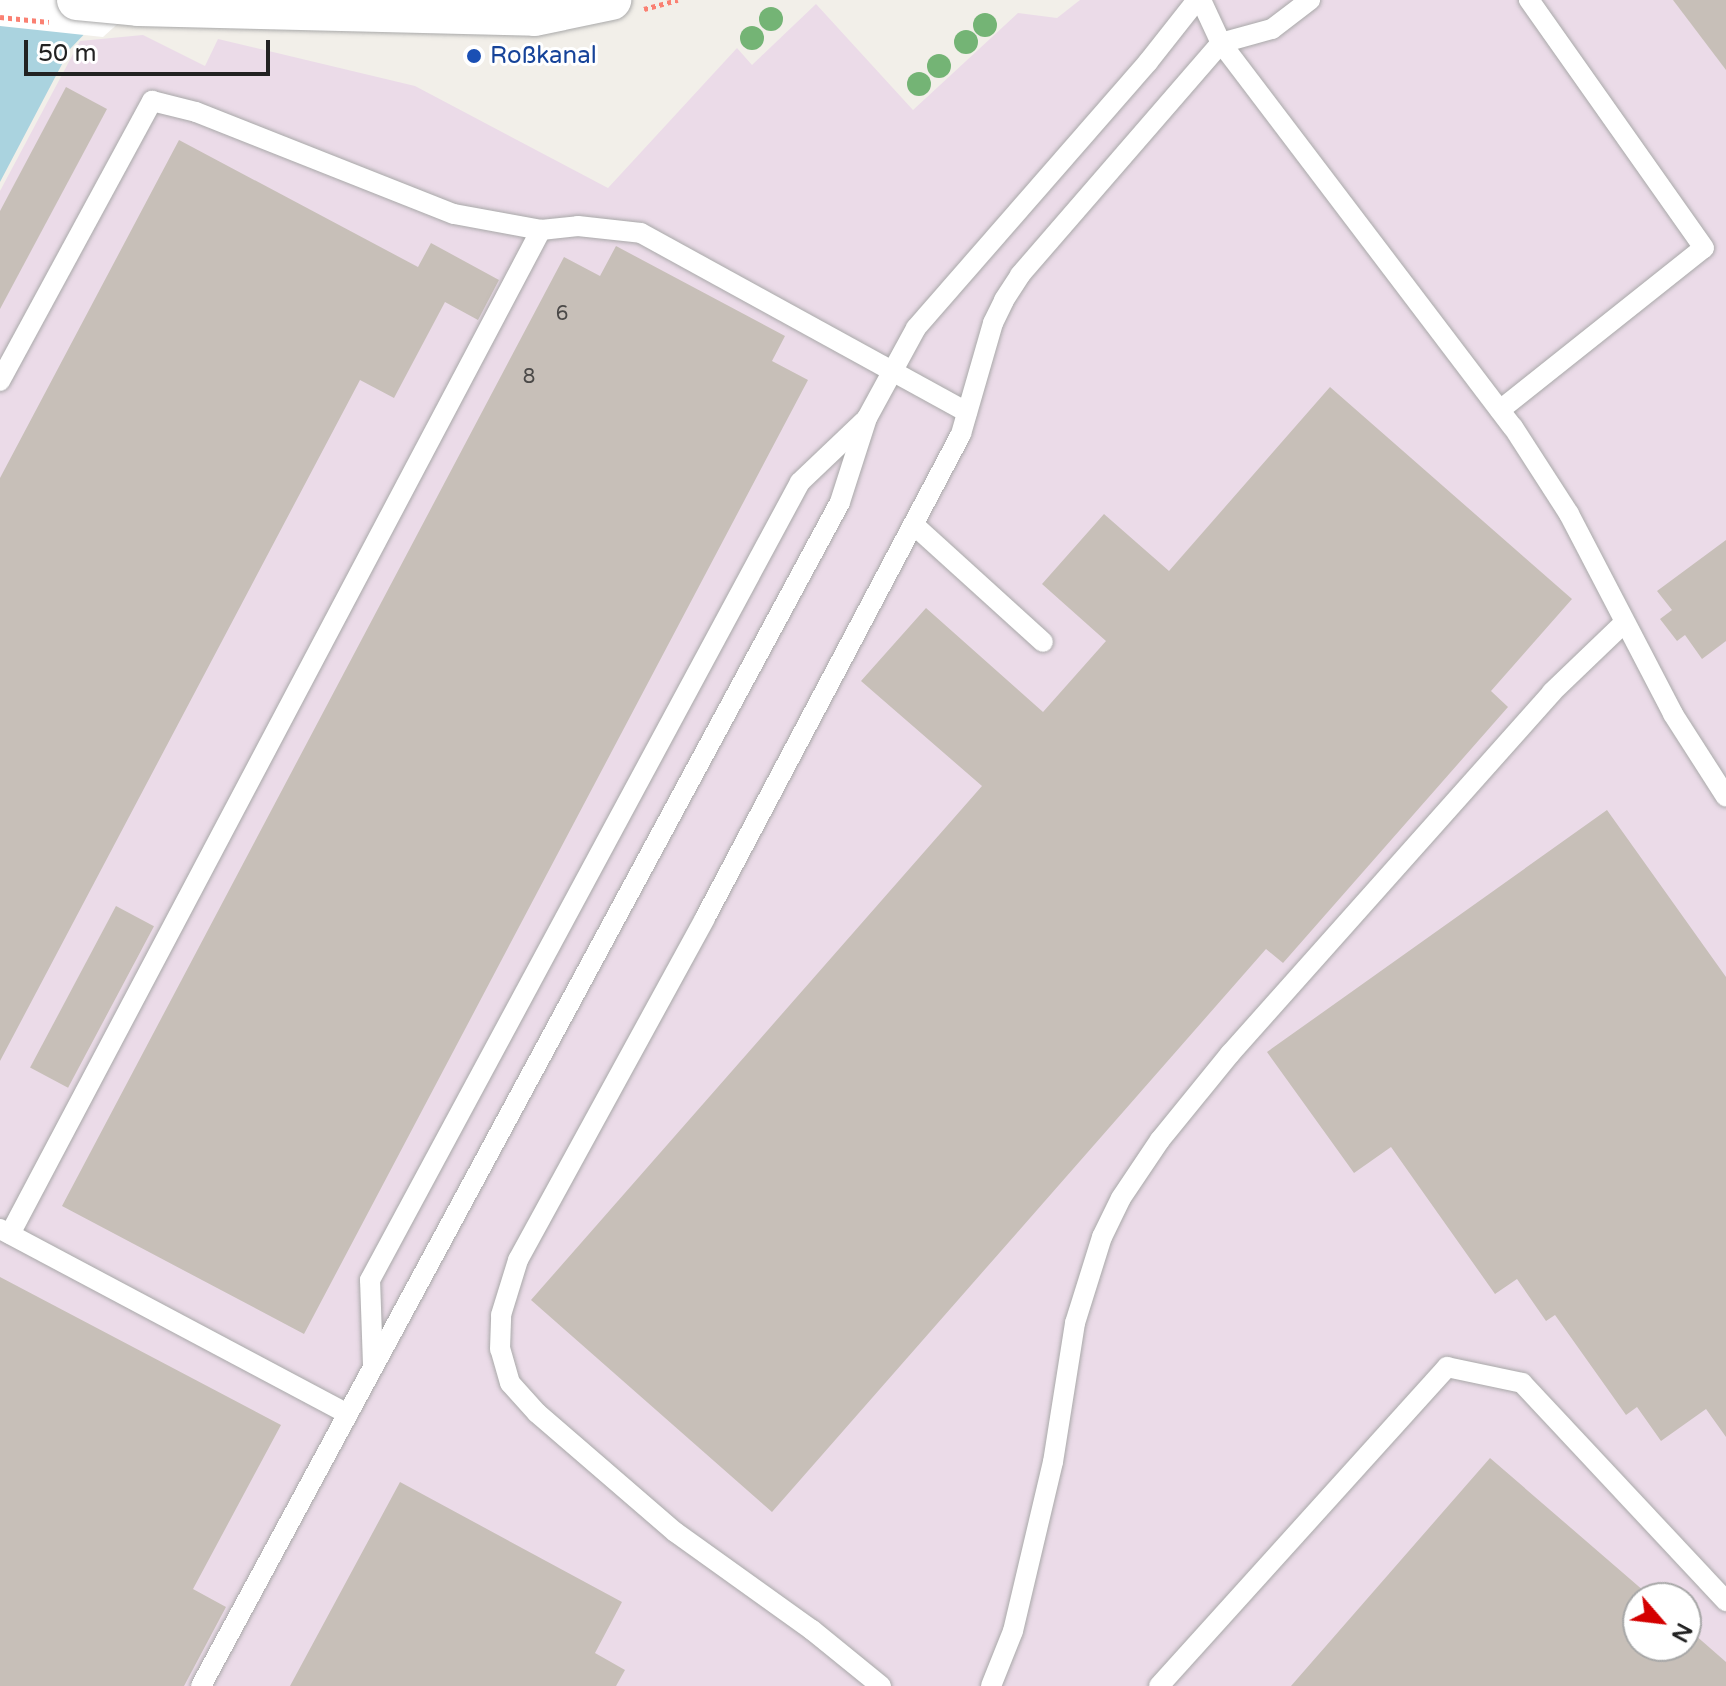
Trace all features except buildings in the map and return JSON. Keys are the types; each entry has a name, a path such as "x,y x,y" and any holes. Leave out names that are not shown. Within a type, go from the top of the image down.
{"street":[{"path":"77,0 138,6 535,16 611,0"}],"lane":[{"path":"201,1686 840,502 867,418 916,328 1199,0 1221,43 1500,410 1569,514 1623,624 1693,748 1726,797"},
{"path":"881,1686 812,1630 675,1532 537,1413 510,1383 500,1349 500,1326 518,1260 961,434 993,323 1020,275 1221,43 1272,29 1310,0"},
{"path":"1500,410 1704,248 1529,0"},
{"path":"0,381 152,101 196,112 454,214 541,230 578,226 641,233 967,412"},
{"path":"348,1414 5,1232 541,230"},
{"path":"373,1366 370,1280 800,482 867,418"},
{"path":"914,525 1043,642"},
{"path":"991,1686 1013,1631 1053,1462 1075,1323 1102,1237 1121,1198 1160,1140 1230,1054 1552,692 1623,624"},
{"path":"1159,1686 1447,1367 1522,1383 1726,1601"}],"shaded area":[{"path":"1080,0 1726,0 1726,1686 0,1686 0,191 80,41 143,35 205,66 218,39 415,86 608,188 737,48 752,65 816,4 913,110 1018,13 1057,18"}],"water":[{"path":"0,0 117,0 70,49 0,182"}],"pier":[{"path":"0,0 144,0 103,37 0,26"}],"place":[{"name":"Roßkanal","path":"474,56"}]}
